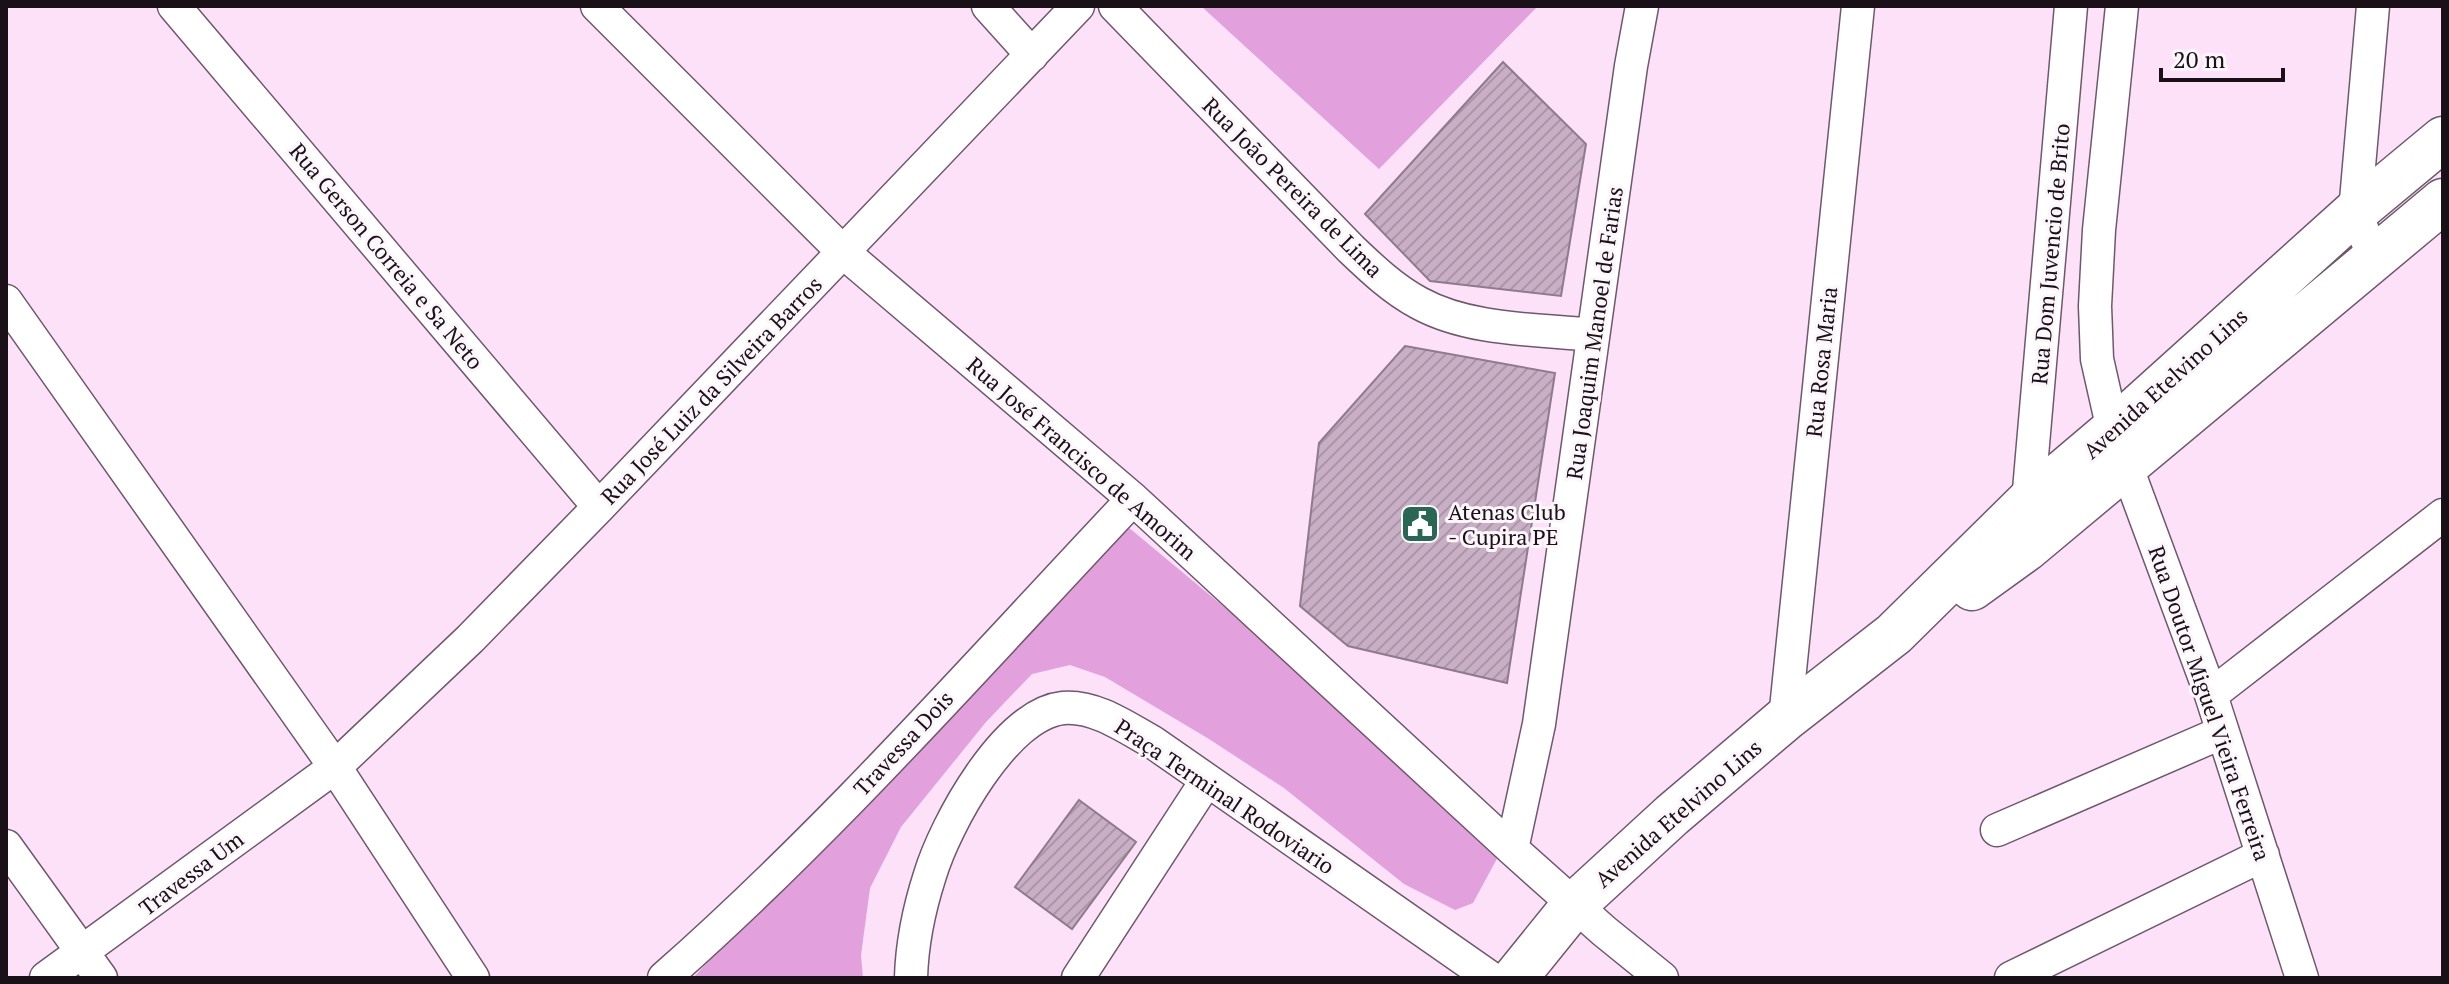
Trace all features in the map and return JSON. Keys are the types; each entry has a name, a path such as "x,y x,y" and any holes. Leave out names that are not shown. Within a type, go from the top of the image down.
{"main road":[{"name":"Avenida Etelvino Lins","path":"1894,634 1983,581 2355,212 2443,139"},
{"name":"Avenida Etelvino Lins","path":"1515,978 1574,905 1672,815 1785,719 1894,634 2028,502 2120,448 2374,257 2443,201"}],"street":[{"name":"Rua Gerson Correia e Sa Neto","path":"174,6 599,507"},
{"name":"Rua José Francisco de Amorim","path":"597,6 843,252 1133,499 1512,849 1662,978"},
{"path":"988,6 1032,55"},
{"name":"Rua José Luiz da Silveira Barros","path":"335,767 470,639 599,507 1078,6"},
{"name":"Rua João Pereira de Lima","path":"1115,6 1351,249 1384,279 1419,303 1452,317 1593,335"},
{"name":"Rua Joaquim Manoel de Farias","path":"1512,849 1539,724 1642,6"},
{"name":"Rua Rosa Maria","path":"1785,719 1858,6"},
{"name":"Rua Dom Juvencio de Brito","path":"2028,502 2071,6"},
{"path":"2120,448 2097,359 2095,306 2099,230 2122,6"},
{"path":"2373,6 2355,212 2374,257"},
{"path":"6,301 335,767 473,978"},
{"name":"Rua Doutor Miguel Vieira Ferreira","path":"2120,448 2211,695 2302,978"},
{"name":"Travessa Dois","path":"664,978 829,820 1133,499"},
{"path":"2211,695 2443,515"},
{"name":"Praça Terminal Rodoviario","path":"911,978 914,935 930,873 947,832 979,779 1013,734 1045,712 1065,708 1085,710 1110,719 1154,743 1491,978"},
{"path":"1997,830 2223,732"},
{"name":"Travessa Um","path":"46,978 92,965 335,767"},
{"path":"1078,978 1207,780"},
{"path":"6,846 92,965"},
{"path":"2011,978 2263,855"}],"shaded area":[{"path":"1201,6 1538,6 1379,169"},
{"path":"1128,527 1468,810 1500,853 1473,903 1455,910 1404,884 1284,788 1105,677 1070,665 1032,674 986,722 901,827 870,888 861,955 863,978 693,978 803,858"}],"building":[{"path":"1503,62 1586,144 1561,296 1430,281 1365,214"},
{"name":"Atenas Club - Cupira PE","path":"1405,346 1555,373 1507,683 1348,646 1300,606 1319,443"},
{"path":"1079,800 1136,842 1072,929 1015,887"}],"place":[{"name":"Atenas Club - Cupira PE","path":"1420,524"}]}
